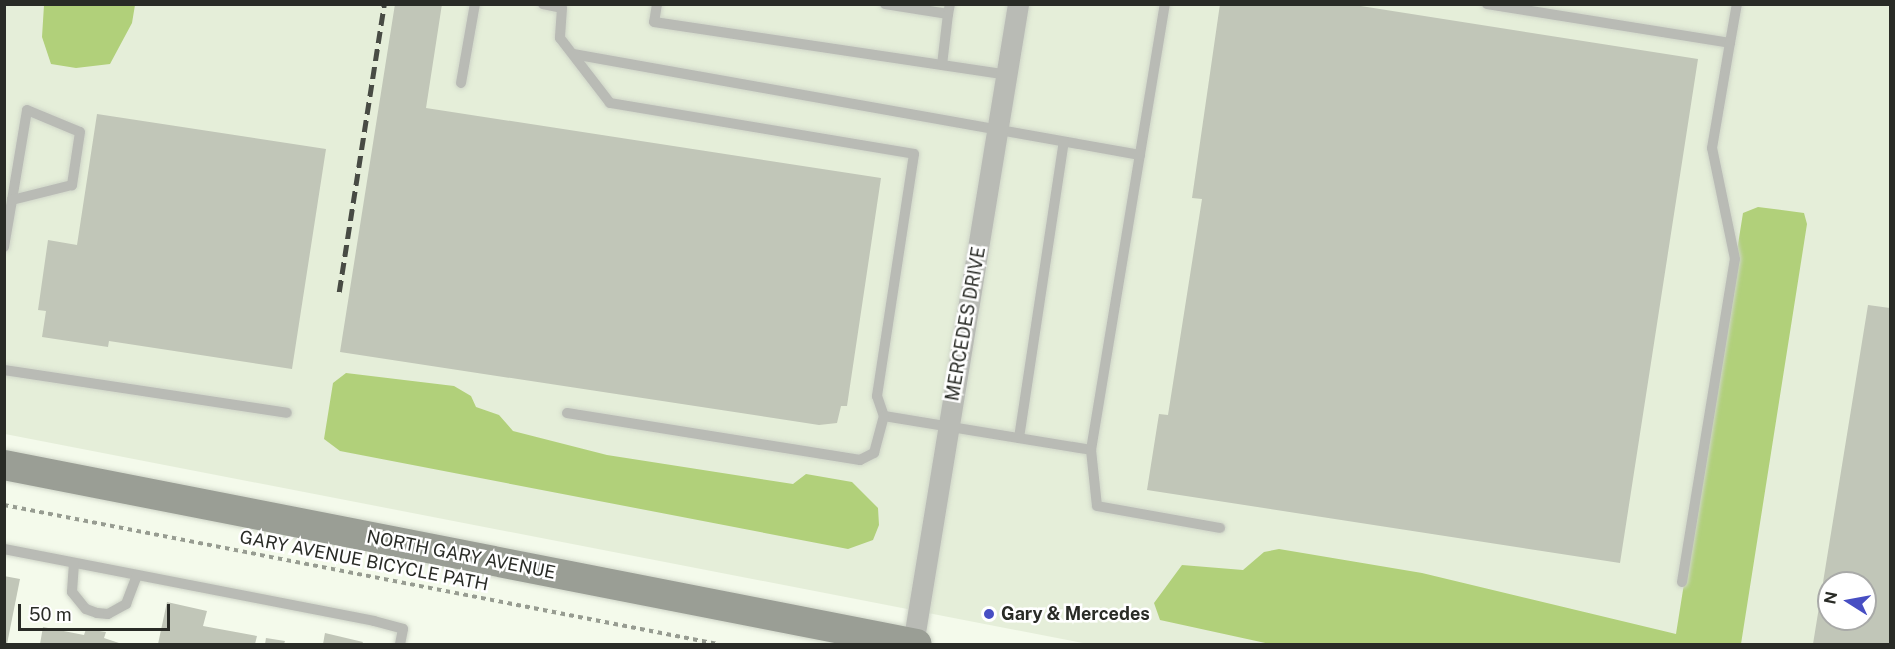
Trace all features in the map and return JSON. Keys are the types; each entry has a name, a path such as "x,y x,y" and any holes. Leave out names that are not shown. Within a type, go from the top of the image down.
{"street":[{"name":"MERCEDES DRIVE","path":"915,644 1018,4"},
{"name":"NORTH GARY AVENUE","path":"4,465 915,644"}],"lane":[{"path":"461,83 475,4"},
{"path":"543,4 562,8 560,38 610,103 914,154 877,396 884,416 874,453 860,459 567,412"},
{"path":"657,4 654,22 1007,75"},
{"path":"885,4 949,9 942,65"},
{"path":"1165,4 1091,450 1097,506 1220,528"},
{"path":"1487,4 1730,43"},
{"path":"1682,582 1735,259 1712,148 1737,4"},
{"path":"573,54 1140,155"},
{"path":"4,247 27,110 80,132 72,185 12,200"},
{"path":"1019,438 1064,142"},
{"path":"4,370 287,413"},
{"path":"884,416 1091,450"},
{"path":"4,549 390,625 403,629 400,645"},
{"path":"74,563 72,592 86,609 97,613 118,611 126,604 137,575"}],"path":[{"name":"GARY AVENUE BICYCLE PATH","path":"4,505 718,645"}],"shaded area":[{"path":"44,4 135,5 132,23 110,64 76,68 51,64 42,37"},
{"path":"4,5 1890,5 1890,644 1088,644 5,434"},
{"path":"1758,207 1804,213 1807,224 1741,644 1270,644 1160,620 1154,603 1182,565 1243,570 1264,552 1279,549 1422,573 1676,634 1743,213"},
{"path":"346,373 454,386 471,396 476,407 499,415 513,431 607,455 793,484 806,474 852,482 878,508 879,525 873,540 848,549 340,451 324,439 333,383"}],"building":[{"path":"395,4 442,4 426,108 881,178 847,406 841,406 837,423 819,425 340,352"},
{"path":"1220,4 1348,4 1698,59 1620,563 1147,490 1159,414 1168,415 1202,199 1192,198"},
{"path":"97,114 326,149 292,369 109,341 108,347 42,337 46,311 38,310 48,240 77,245"},
{"path":"1868,305 1890,308 1890,644 1813,644 1817,619 1817,631 1877,631 1877,571 1825,571"},
{"path":"4,576 20,579 7,644 4,644"},
{"path":"167,602 207,611 203,626 257,636 255,644 158,644"},
{"path":"43,627 84,635 86,629 106,632 104,638 122,644 40,644"},
{"path":"325,633 363,642 362,644 323,644"},
{"path":"266,638 285,641 284,644 265,644"}],"railway":[{"path":"339,292 384,4"}],"place":[{"name":"Gary & Mercedes","path":"989,614"}]}
